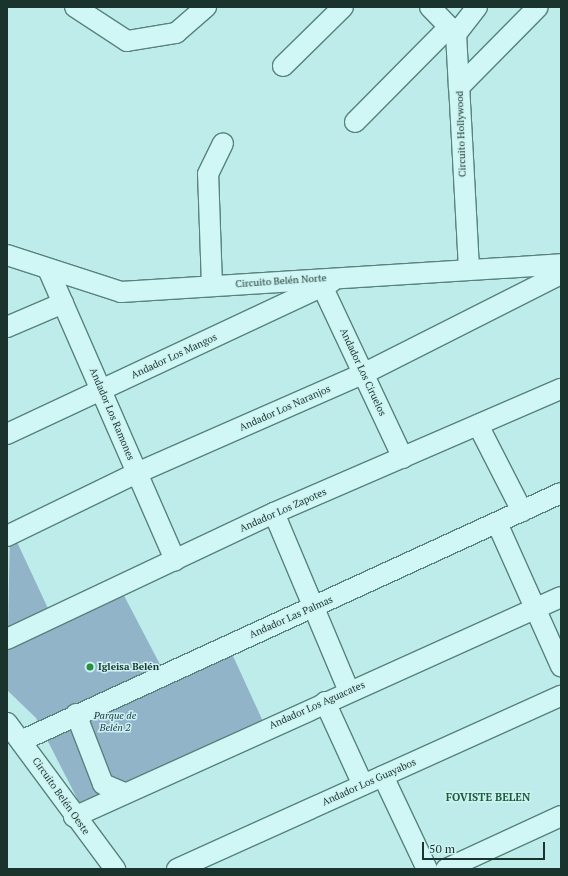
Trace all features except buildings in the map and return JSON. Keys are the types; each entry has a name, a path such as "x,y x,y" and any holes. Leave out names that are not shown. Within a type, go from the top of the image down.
{"street":[{"path":"75,7 127,41 176,33 206,7"},
{"path":"283,66 343,7"},
{"path":"430,7 452,30 459,87"},
{"path":"355,122 477,7"},
{"name":"Circuito Hollywood","path":"469,269 459,87 538,7"},
{"path":"212,286 208,174 223,143"},
{"name":"Circuito Belén Norte","path":"7,255 121,292 561,264"},
{"name":"Andador Los Ramones","path":"48,269 175,560"},
{"name":"Andador Los Naranjos","path":"7,536 137,474 363,374 561,274"},
{"name":"Andador Los Mangos","path":"7,434 341,278"},
{"name":"Andador Los Ciruelos","path":"322,286 403,458"},
{"path":"7,327 63,303"},
{"name":"Andador Los Zapotes","path":"7,638 274,513 561,389"},
{"path":"478,425 522,511"},
{"name":"Andador Las Palmas","path":"21,740 314,608 561,493"},
{"path":"274,513 349,690"},
{"path":"497,523 561,666"},
{"name":"Andador Los Aguacates","path":"74,817 122,792 561,597"},
{"name":"Andador Los Guayabos","path":"177,869 561,696"},
{"path":"325,702 363,785"},
{"path":"76,714 103,784 122,792"},
{"name":"Circuito Belén Oeste","path":"7,723 21,740 74,817 115,869"},
{"path":"383,776 427,869"},
{"path":"446,869 561,816"}],"green space":[{"name":"Parque de Belén 2","path":"10,527 52,617 119,586 165,674 228,645 266,728 84,812 36,718 7,690"}],"place":[{"name":"Igleisa Belén","path":"90,667"}],"district":[{"name":"FOVISTE BELEN","path":"488,797"}]}
